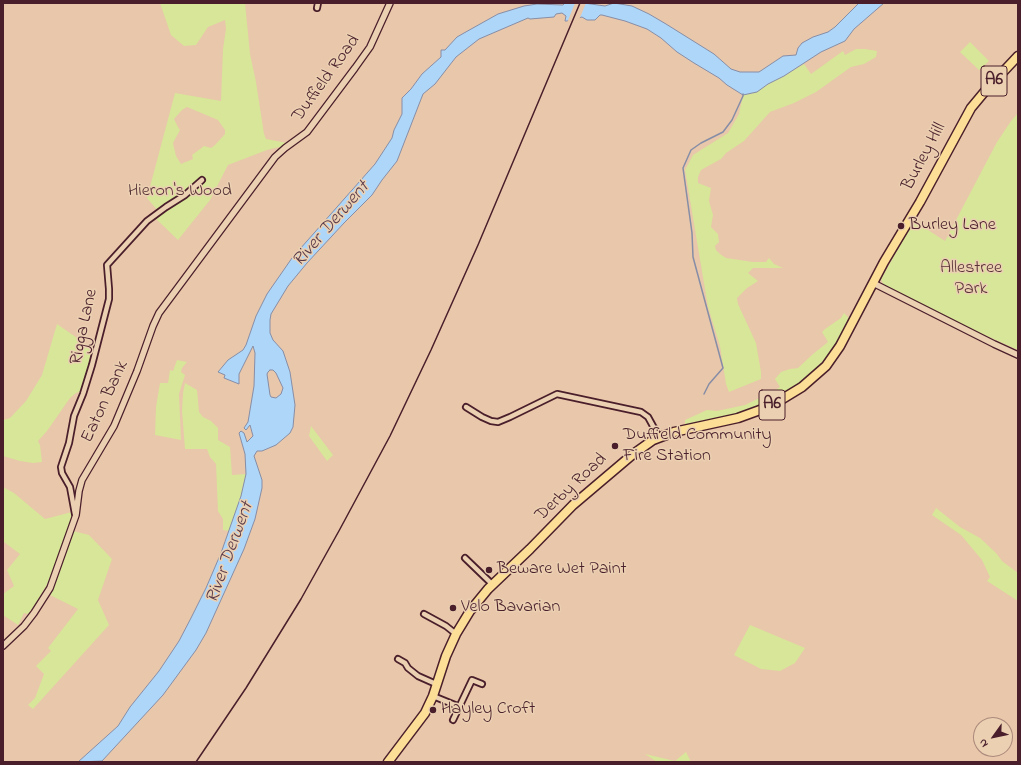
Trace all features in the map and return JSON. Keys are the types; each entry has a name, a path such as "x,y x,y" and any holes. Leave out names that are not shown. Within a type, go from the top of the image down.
{"highway":[{"name":"Burley Hill","path":"873,283 920,202 971,108 1018,56"},
{"name":"Derby Road","path":"388,762 421,719 432,696 446,656 456,634 470,611 492,584 601,480 640,449 659,438 680,430 745,416 779,401 802,387 820,372 836,353 873,283"}],"street":[{"name":"Duffield Road","path":"258,179 279,152 301,137 311,127 370,47 390,3"},
{"name":"Eaton Bank","path":"3,646 26,623 44,598 58,570 76,516 82,480 114,426 156,318 258,179"},
{"name":"Rigga Lane","path":"76,516 70,487 62,473 61,467 69,443 74,416 92,366 109,299 107,265 148,221 185,195 202,180"},
{"path":"873,283 1018,355"},
{"path":"466,407 482,417 498,422 557,394 641,412 648,417 659,438"},
{"path":"465,558 492,584"},
{"path":"424,614 446,626 456,634"},
{"path":"398,659 418,676 436,684"},
{"path":"453,720 472,680 482,684"},
{"path":"432,696 460,707"}],"green space":[{"name":"Hieron's Wood","path":"160,3 245,3 250,54 264,134 266,139 287,143 280,149 279,147 267,150 228,165 210,200 178,240 153,216 158,211 147,198 175,93 221,101 223,49 226,29 225,20 208,27 196,45 184,46 171,35","holes":["187,107 218,120 225,130 225,134 211,148 204,146 192,155 193,159 181,164 176,156 173,143 180,130 174,119"]},
{"path":"970,42 989,61 979,70 960,52"},
{"path":"856,49 877,51 876,57 864,64 851,67 816,92 794,103 770,112 744,141 726,153 721,159 701,170 698,177 698,183 711,188 709,201 713,215 711,227 718,234 719,242 715,246 716,250 726,258 753,262 766,262 769,258 774,264 783,268 753,268 748,273 758,281 747,288 737,298 738,304 756,343 761,379 729,392 726,384 720,346 708,307 685,170 693,155 728,133 739,114 744,91 757,92 768,84 804,64 811,74 843,51 845,55"},
{"name":"Allestree Park","path":"1018,113 1018,350 947,318 884,286 881,279 914,221 945,241 997,142"},
{"path":"844,313 849,318 834,348 813,373 796,386 776,399 743,413 685,425 685,420 707,410 717,411 745,405 780,387 775,379 781,372 798,368 828,342 822,332 841,318"},
{"path":"57,324 93,349 81,391 70,398 47,431 38,441 40,445 42,462 33,463 20,461 3,456 3,420 10,418 26,401 42,375"},
{"path":"177,360 187,362 182,368 181,372 185,375 179,394 181,440 155,435 156,407 160,383 168,383 170,370 173,371"},
{"path":"185,383 197,390 199,412 203,417 211,421 218,428 218,440 230,447 232,475 246,474 241,496 229,531 223,530 223,519 218,511 216,464 210,457 207,449 185,449 182,411"},
{"path":"311,426 333,455 327,461 309,436"},
{"path":"3,487 14,493 45,519 72,512 71,520 60,553 49,581 35,605 28,614 24,613 18,625 3,615 3,594 14,586 7,570 20,554 4,542 3,543"},
{"path":"936,508 960,527 980,538 1002,561 1018,573 1018,601 987,581 990,577 982,560 961,535 932,515"},
{"path":"73,531 89,535 112,559 98,600 109,625 33,709 28,705 35,698 44,674 36,666 51,651 48,648 78,609 50,595 64,560"},
{"path":"750,625 805,648 795,663 780,671 761,669 734,655"},
{"path":"686,752 691,762 657,762 645,754 675,761"}],"water":[{"name":"River Derwent","path":"565,3 584,3 605,6 614,3 632,6 649,14 714,54 731,69 740,72 759,72 783,56 796,55 798,48 802,43 813,37 828,32 859,3 884,3 854,29 845,41 821,52 757,92 743,95 677,52 661,38 647,29 602,15 595,20 587,20 582,17 565,21 566,16 562,13 556,14 554,17 528,18 479,39 456,57 435,84 423,94 397,161 372,195 307,263 288,286 271,314 270,333 273,340 283,351 290,372 295,405 293,427 290,433 276,445 262,451 257,451 254,456 262,480 262,488 255,519 244,549 206,633 196,650 163,695 102,761 78,762 118,726 130,707 159,671 179,641 206,588 221,553 241,496 246,474 245,454 239,433 241,431 244,433 247,442 253,436 250,425 246,430 244,428 248,422 254,386 255,353 253,346 239,374 239,384 224,378 225,375 218,372 228,360 243,350 256,316 267,294 292,258 375,164 392,138 394,130 402,114 402,98 422,74 441,57 441,50 445,50 457,37 498,14 524,6 537,4 563,5","holes":["270,370 273,370 283,388 281,394 276,398 271,397 270,395 267,374"]}],"pier":[{"path":"575,3 586,3 579,20 567,23"}],"waterway":[{"path":"704,394 709,384 723,368 693,257 692,233 683,168 691,150 723,132 732,120 743,94"}],"railway":[{"path":"196,762 246,688 301,599 390,436 431,350 478,245 580,3"}],"place":[{"name":"Burley Lane","path":"901,226"},
{"name":"Duffield Community Fire Station","path":"615,446"},
{"name":"Beware Wet Paint","path":"489,570"},
{"name":"Velo Bavarian","path":"453,608"},
{"name":"Hayley Croft","path":"433,710"}]}
